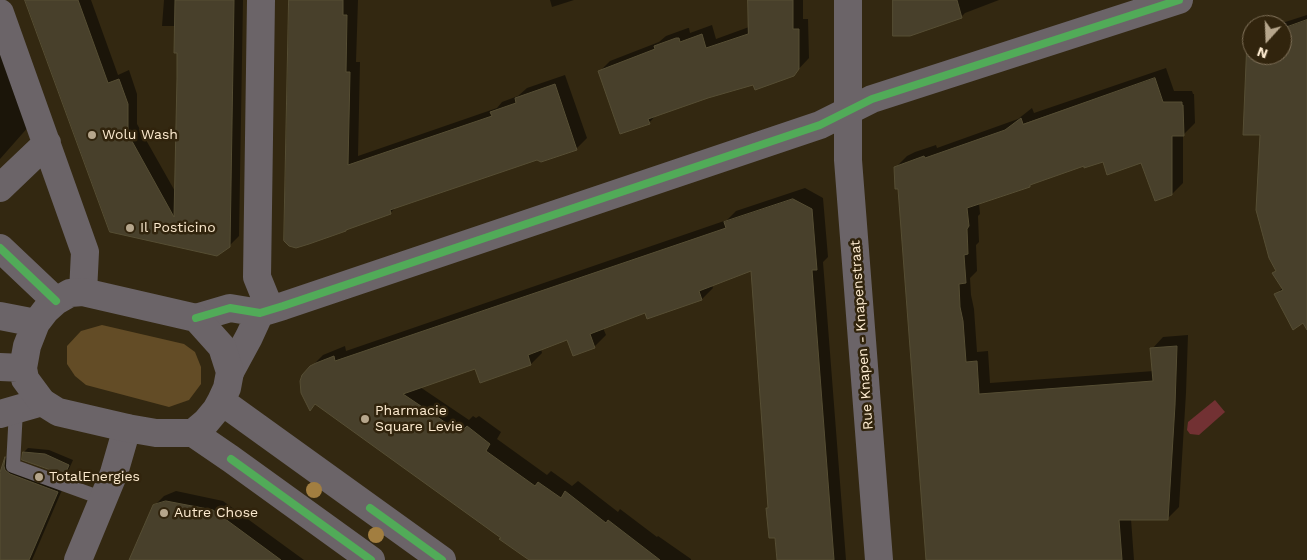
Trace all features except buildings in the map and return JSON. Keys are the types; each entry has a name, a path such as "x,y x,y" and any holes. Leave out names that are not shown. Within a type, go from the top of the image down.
{"street":[{"path":"193,433 216,410 226,388 230,372 265,311 257,277 261,0"},
{"name":"Rue Knapen - Knapenstraat","path":"848,0 848,160 879,560"},
{"path":"370,560 193,433 156,433 127,428 58,412 42,402 25,379 11,367 27,346 36,324 46,310 56,301 70,293 83,292 196,318 230,308 265,311 820,125 872,99 1179,0"},
{"path":"0,13 85,252 83,292"},
{"path":"0,188 47,143"},
{"path":"0,248 56,301"},
{"path":"0,316 36,324"},
{"path":"196,318 222,347 230,372"},
{"path":"221,401 442,560"},
{"path":"8,412 42,402"},
{"path":"78,560 104,500 118,462 127,428"}],"lane":[{"path":"8,412 13,466 104,500"}],"shaded area":[{"path":"102,325 184,344 195,352 201,367 201,384 189,400 169,407 86,385 75,376 67,364 67,346 81,331"},
{"path":"1215,400 1225,412 1199,435 1190,434 1187,430 1188,422"}],"cycle path":[{"path":"196,318 230,308 260,313 283,306 820,125 872,99 1179,0"},
{"path":"0,248 56,301"},
{"path":"231,459 371,560"},
{"path":"370,508 442,560"}],"place":[{"name":"Wolu Wash","path":"92,135"},
{"name":"Il Posticino","path":"130,228"},
{"name":"Pharmacie Square Levie","path":"365,419"},
{"name":"TotalEnergies","path":"39,477"},
{"name":"Autre Chose","path":"164,513"}]}
